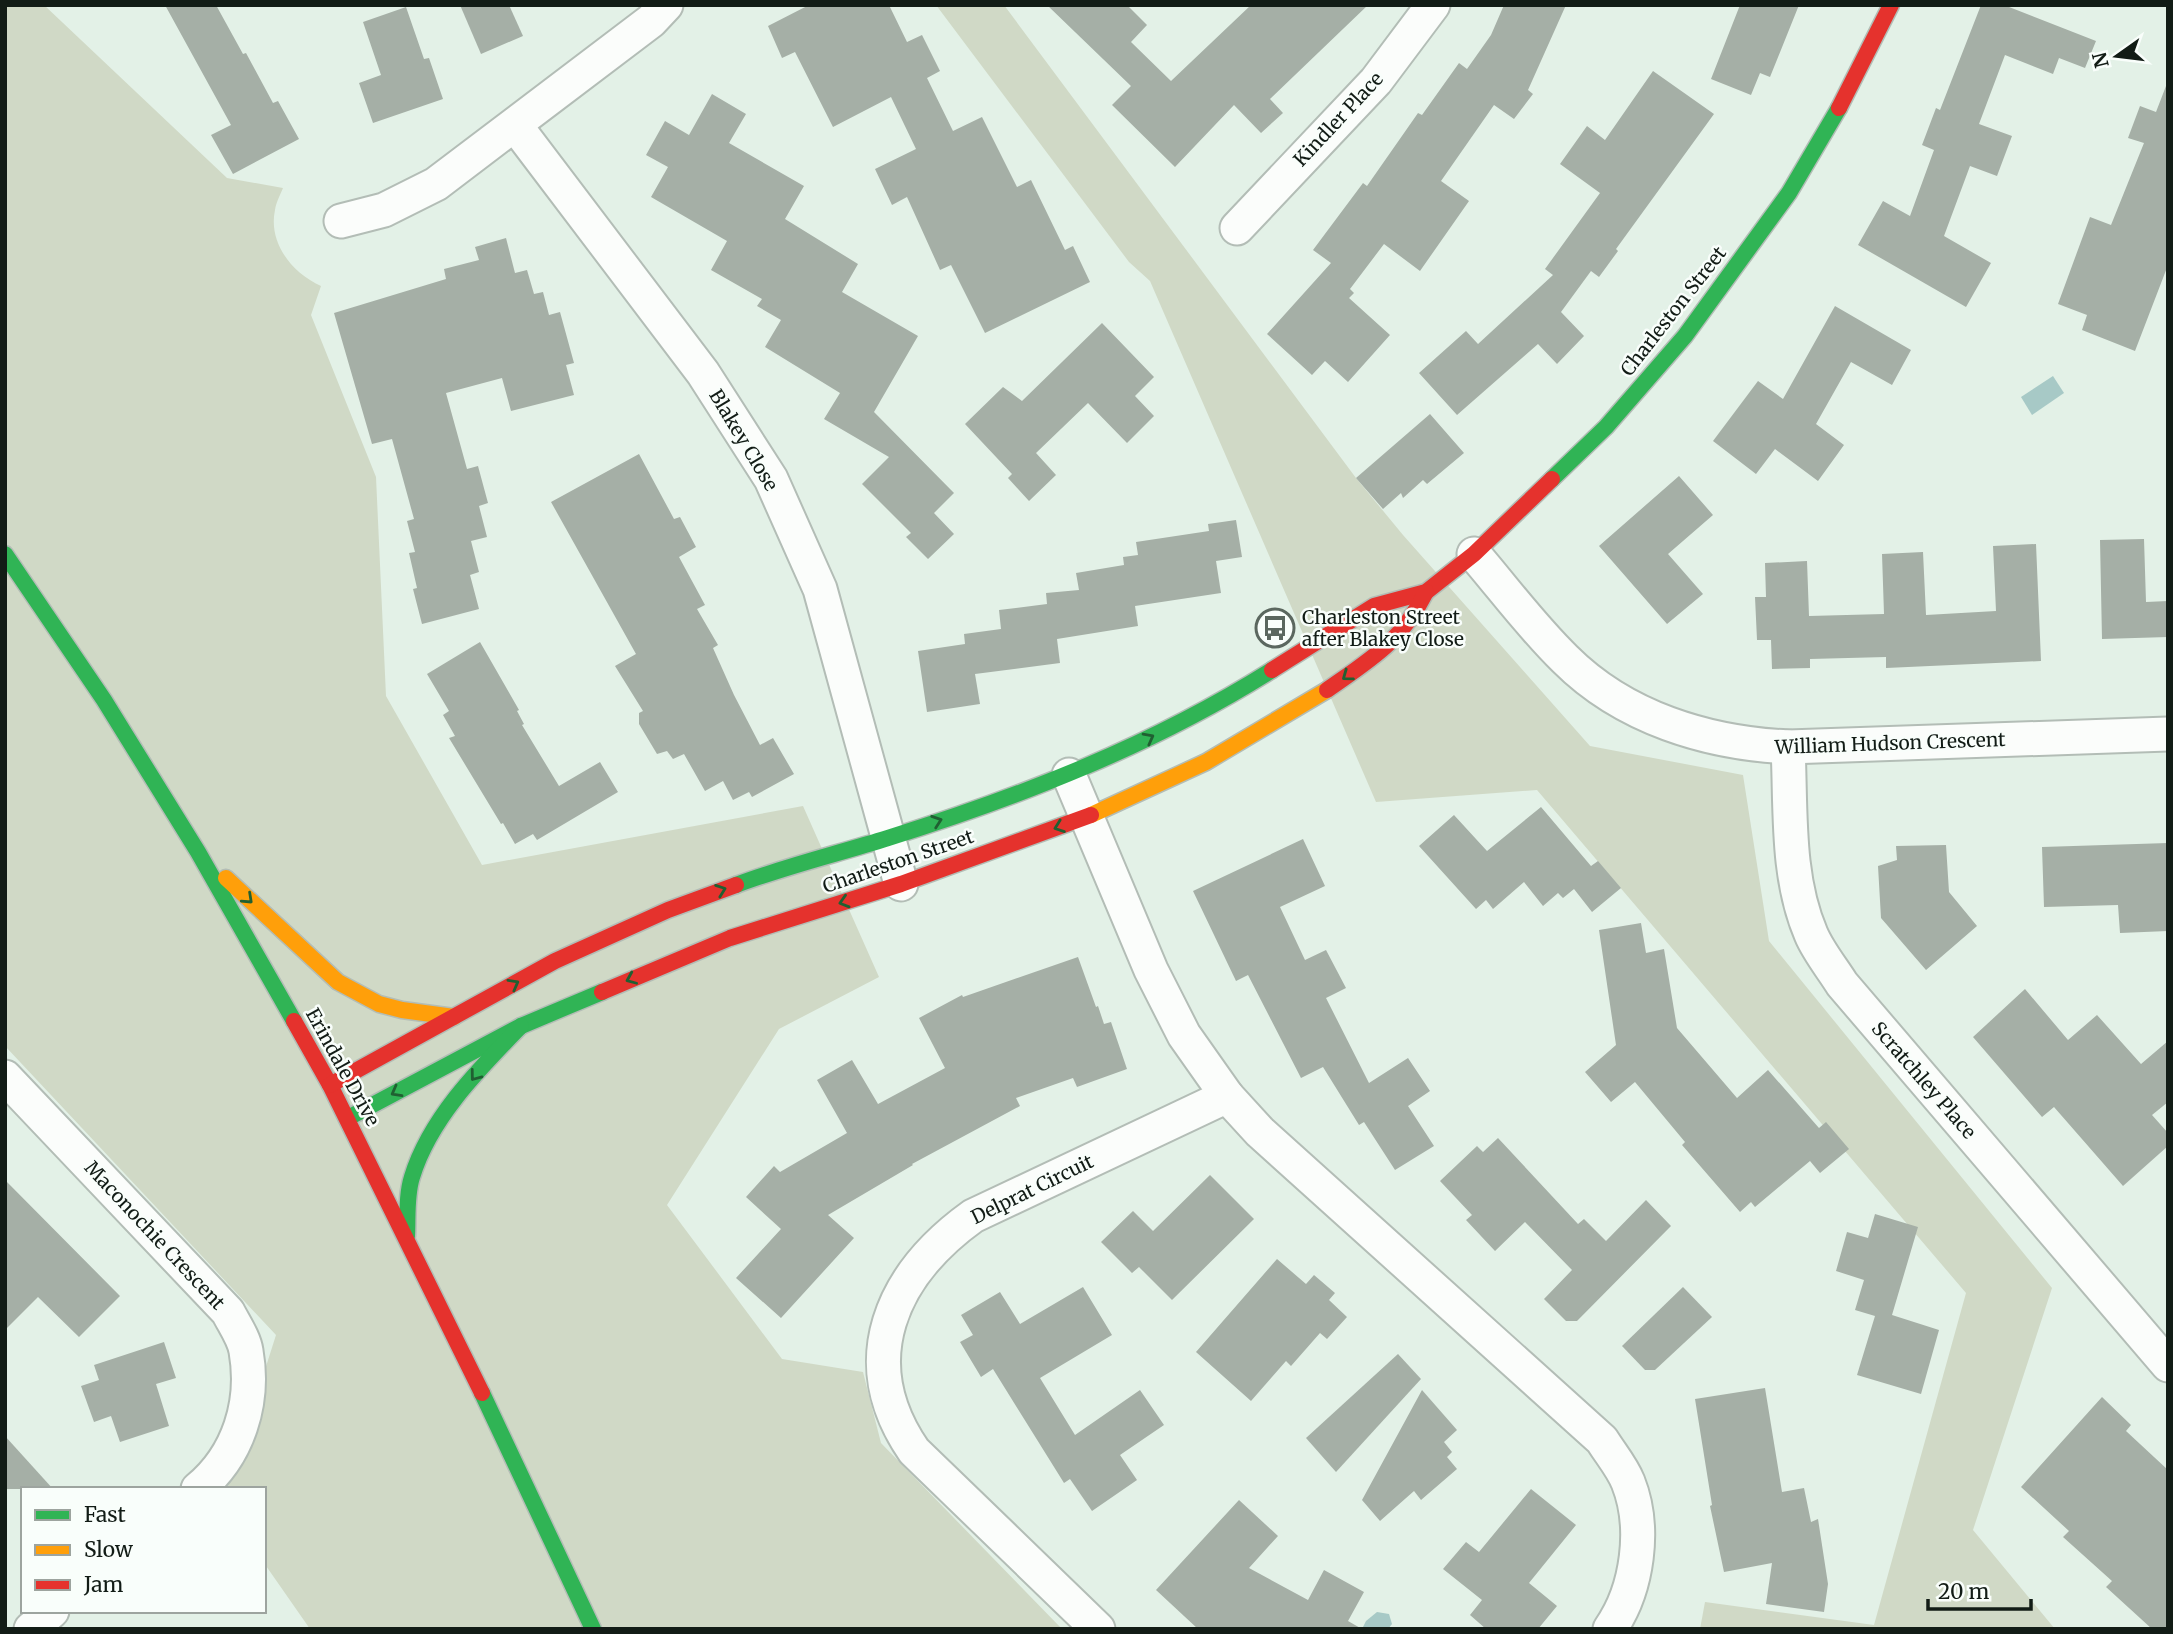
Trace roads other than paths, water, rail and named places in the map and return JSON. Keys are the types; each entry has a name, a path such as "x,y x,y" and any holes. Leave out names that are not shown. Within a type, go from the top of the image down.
{"street":[{"path":"341,221 384,210 436,184 651,21 666,5"},
{"name":"Kindler Place","path":"1237,228 1376,81 1433,5"},
{"name":"Charleston Street","path":"348,1118 521,1026 730,937 901,884 1086,817 1206,762 1318,697 1389,646 1416,612 1426,593 1474,554 1606,427 1685,336 1789,194 1847,94 1891,5"},
{"name":"Blakey Close","path":"515,125 703,373 771,479 820,589 901,884"},
{"name":"Erindale Drive","path":"5,554 104,700 198,852 330,1085 548,1528 593,1629"},
{"name":"William Hudson Crescent","path":"1474,554 1566,660 1611,696 1636,711 1694,734 1756,746 1788,747 2168,734"},
{"name":"Charleston Street","path":"330,1085 555,961 667,909 784,867 888,838 1069,775 1127,750 1239,691 1374,606 1426,593"},
{"name":"Scratchley Place","path":"1788,747 1792,856 1802,911 1812,937 1842,984 2168,1365"},
{"path":"1069,775 1151,970 1184,1035 1227,1096 1260,1132 1602,1440 1628,1481 1639,1529 1634,1577 1610,1629"},
{"path":"198,852 338,982 379,1004 454,1017"},
{"path":"406,1238 411,1180 426,1145 479,1069 521,1026"},
{"name":"Maconochie Crescent","path":"5,1077 228,1311 246,1348 250,1388 241,1429 219,1467 200,1487"},
{"name":"Delprat Circuit","path":"1098,1629 914,1451 901,1431 884,1387 884,1340 890,1316 914,1271 950,1232 973,1216 1227,1096"},
{"path":"31,1629 50,1613"}],"water":[{"path":"2053,376 2064,393 2032,415 2021,397"},
{"path":"1377,1612 1389,1614 1392,1624 1388,1629 1362,1629 1366,1621"}],"place":[{"name":"Charleston Street after Blakey Close","path":"1275,628"}]}
